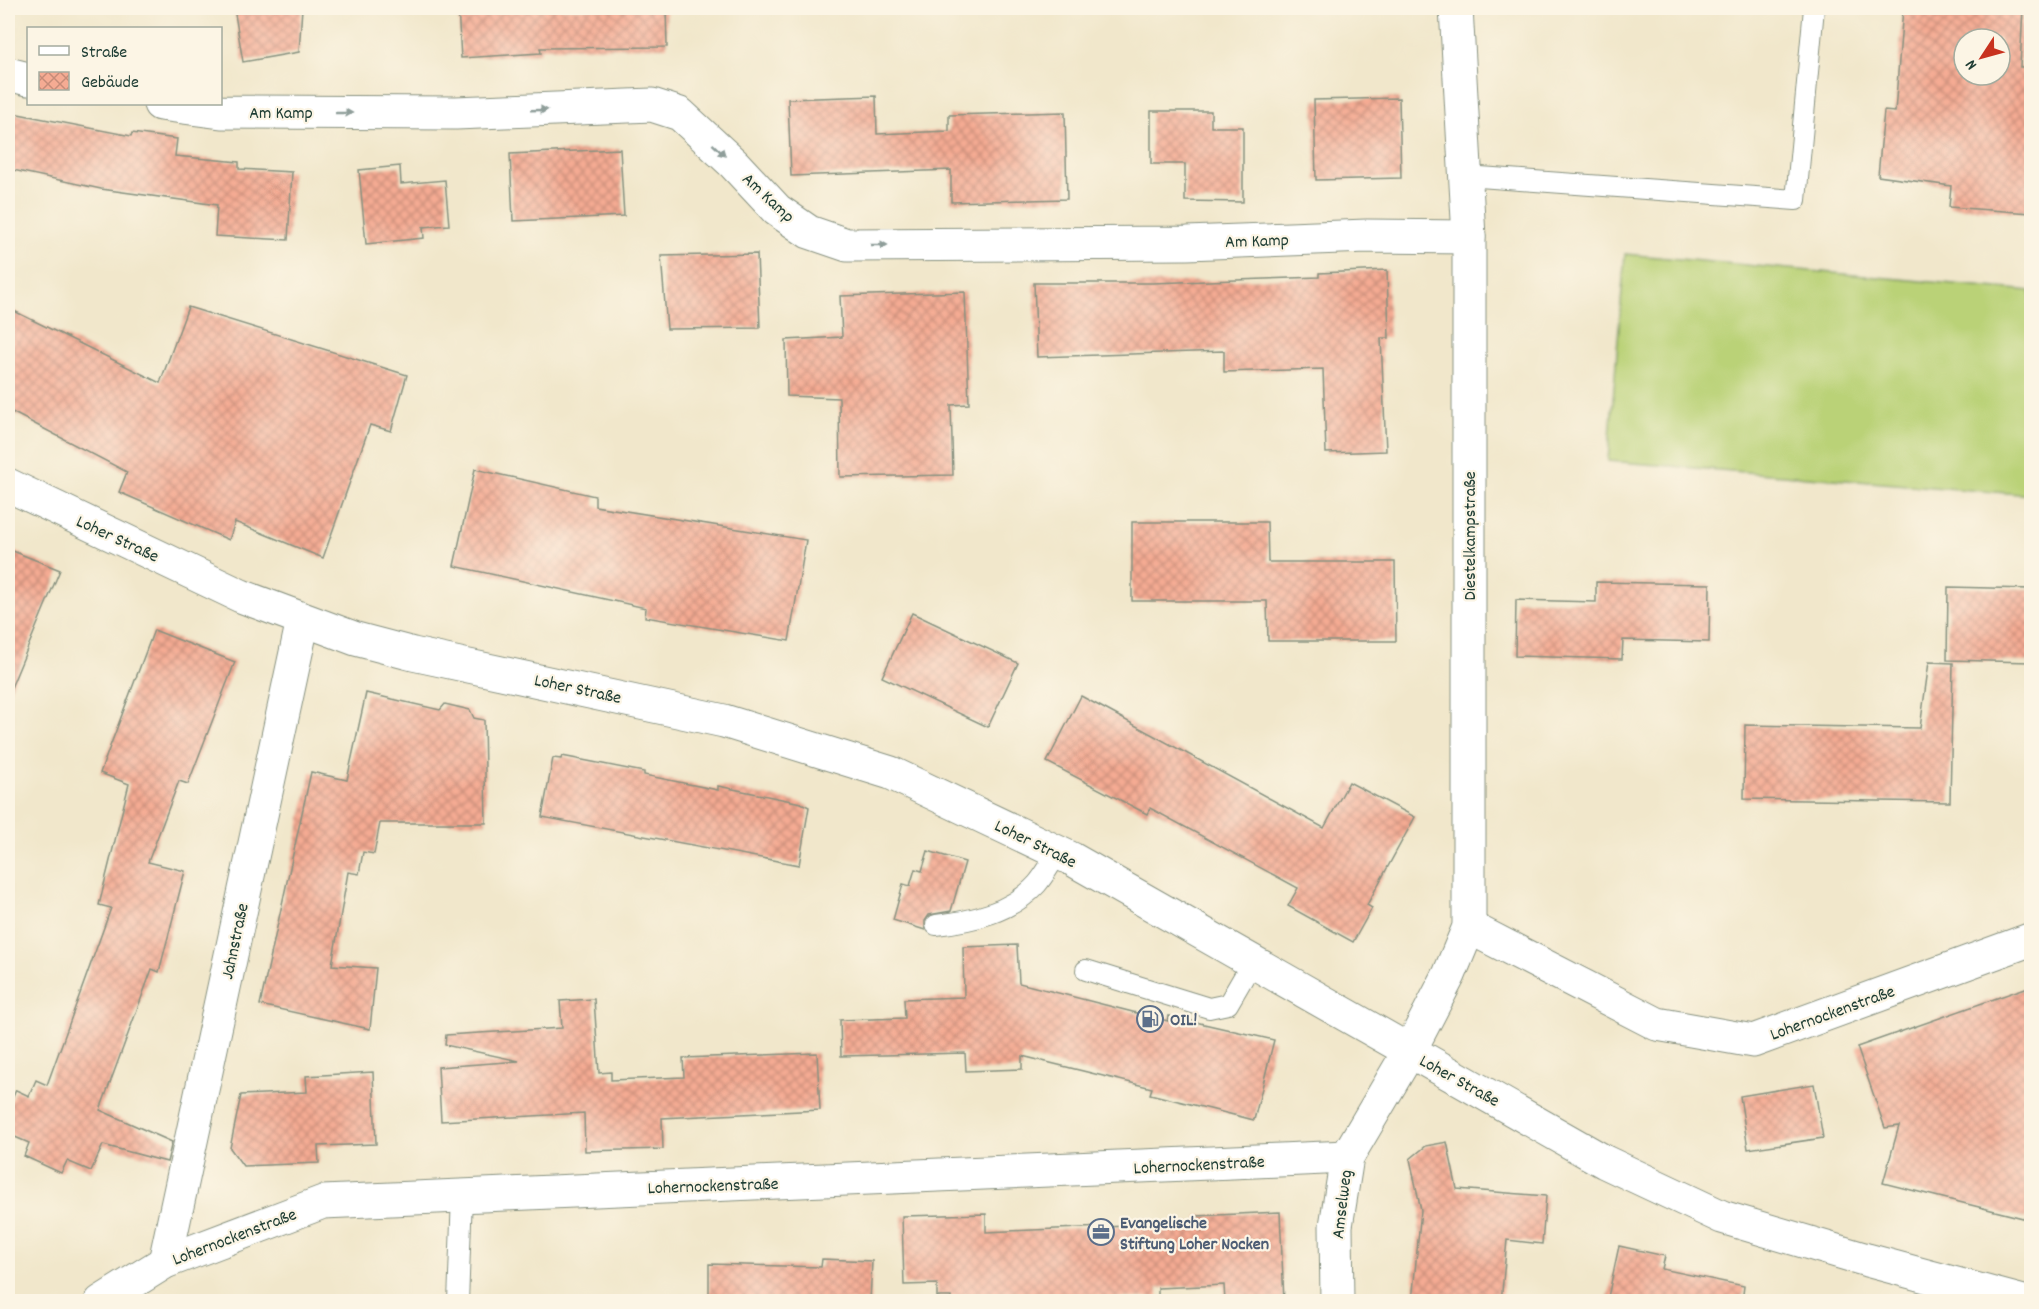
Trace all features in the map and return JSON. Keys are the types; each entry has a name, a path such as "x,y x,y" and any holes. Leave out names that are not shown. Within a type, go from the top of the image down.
{"street":[{"name":"Diestelkampstraße","path":"1409,1052 1449,975 1469,927 1469,237 1456,8"},
{"path":"8,74 27,79"},
{"name":"Am Kamp","path":"168,105 221,112 444,113 652,105 680,114 734,164 777,210 809,232 847,245 1187,243 1367,236 1469,237"},
{"name":"Loher Straße","path":"8,485 241,596 356,639 413,654 642,702 802,743 891,773 1058,853 1253,961 1605,1162 1722,1216 1867,1260 2023,1302"},
{"name":"Jahnstraße","path":"165,1262 303,620"},
{"name":"Lohernockenstraße","path":"1469,927 1657,1024 1754,1041 2031,939"},
{"name":"Amselweg","path":"1337,1302 1336,1226 1347,1157 1409,1052"},
{"name":"Lohernockenstraße","path":"101,1302 165,1262 323,1202 1347,1157"}],"lane":[{"path":"1466,176 1796,200 1814,8"},
{"path":"936,925 962,922 1001,910 1036,885 1058,853"},
{"path":"1086,970 1209,1008 1228,1004 1253,961"},
{"path":"458,1302 462,1196"}],"green space":[{"path":"1625,254 2031,291 2031,495 1608,461"}],"building":[{"path":"234,8 302,8 299,52 243,62"},
{"path":"458,8 666,8 667,47 540,48 541,53 461,58"},
{"path":"1903,8 2023,8 2020,67 2031,67 2031,213 1949,207 1951,186 1878,176 1884,111 1895,112"},
{"path":"876,96 877,134 949,131 949,115 1065,112 1067,199 951,202 951,170 791,176 788,99"},
{"path":"1399,98 1401,178 1316,180 1314,100"},
{"path":"1151,111 1211,111 1211,127 1243,127 1243,202 1185,201 1185,164 1151,164"},
{"path":"8,112 131,136 132,133 177,139 175,156 239,162 239,169 292,172 288,240 215,236 217,205 101,189 8,169"},
{"path":"620,149 624,216 513,221 510,154"},
{"path":"400,166 401,184 445,180 449,225 423,227 424,238 366,244 359,170"},
{"path":"757,254 760,328 667,329 661,256"},
{"path":"1387,270 1389,338 1381,338 1386,451 1326,453 1323,369 1224,372 1224,351 1037,357 1034,283 1152,283 1319,277 1319,273"},
{"path":"965,292 969,404 951,405 953,475 840,477 839,398 787,396 786,340 842,337 840,296"},
{"path":"188,307 407,375 391,431 370,425 323,558 235,522 229,540 119,492 127,472 8,410 8,308 160,383"},
{"path":"475,469 595,496 595,506 806,540 789,641 645,617 646,608 454,566"},
{"path":"1132,522 1267,522 1268,562 1395,562 1396,641 1268,641 1267,601 1132,601"},
{"path":"8,549 60,570 8,695"},
{"path":"1596,582 1710,584 1709,642 1623,640 1622,659 1515,656 1516,600 1596,602"},
{"path":"1948,587 2031,589 2031,662 1947,660"},
{"path":"912,613 1018,663 988,727 882,677"},
{"path":"154,630 235,662 188,784 179,781 148,862 185,871 159,972 152,969 100,1110 172,1142 167,1162 103,1145 91,1171 67,1161 61,1173 24,1156 29,1143 8,1134 8,1108 16,1090 29,1096 36,1080 47,1085 111,908 99,905 129,784 100,773"},
{"path":"1929,662 1953,663 1950,802 1744,799 1745,725 1920,728"},
{"path":"366,693 440,710 445,704 470,710 474,718 484,720 486,823 380,823 374,854 363,852 359,874 348,872 332,965 376,968 370,1029 260,1005 311,772 347,780"},
{"path":"1081,696 1324,828 1349,782 1415,817 1367,905 1372,908 1353,942 1288,906 1298,888 1150,808 1147,814 1047,762"},
{"path":"562,756 644,772 644,775 718,790 718,786 801,803 809,807 799,865 542,817 553,758 561,759"},
{"path":"928,851 965,862 951,911 929,915 925,921 925,930 893,920 903,884 910,886 915,869 922,871"},
{"path":"1017,945 1019,983 1168,1021 1169,1016 1274,1040 1254,1120 1150,1094 1152,1088 1022,1056 1022,1069 966,1071 965,1053 841,1056 840,1020 905,1018 904,999 964,997 963,947"},
{"path":"2031,986 2031,1201 2027,1219 1883,1183 1899,1126 1885,1128 1857,1047"},
{"path":"594,999 599,1073 611,1072 611,1080 684,1077 683,1058 817,1053 820,1110 662,1118 663,1149 585,1151 584,1113 441,1121 438,1067 519,1061 445,1045 446,1035 562,1028 560,1001"},
{"path":"373,1072 376,1144 318,1146 319,1163 243,1166 230,1148 241,1095 307,1092 306,1076"},
{"path":"1814,1084 1823,1138 1748,1149 1740,1096"},
{"path":"1447,1142 1457,1189 1546,1196 1542,1244 1507,1240 1501,1302 1412,1302 1421,1210 1410,1159 1426,1146"},
{"path":"1280,1212 1284,1302 1225,1302 1224,1285 1158,1288 1158,1298 951,1302 951,1297 937,1297 937,1284 904,1285 902,1216 986,1214 986,1232 1198,1223 1197,1216"},
{"path":"1619,1246 1665,1256 1662,1269 1744,1286 1742,1302 1607,1302"},
{"path":"822,1259 872,1261 870,1302 709,1302 709,1264 821,1267"}],"place":[{"name":"OIL!","path":"1150,1019"},
{"name":"Evangelische Stiftung Loher Nocken","path":"1101,1232"}]}
